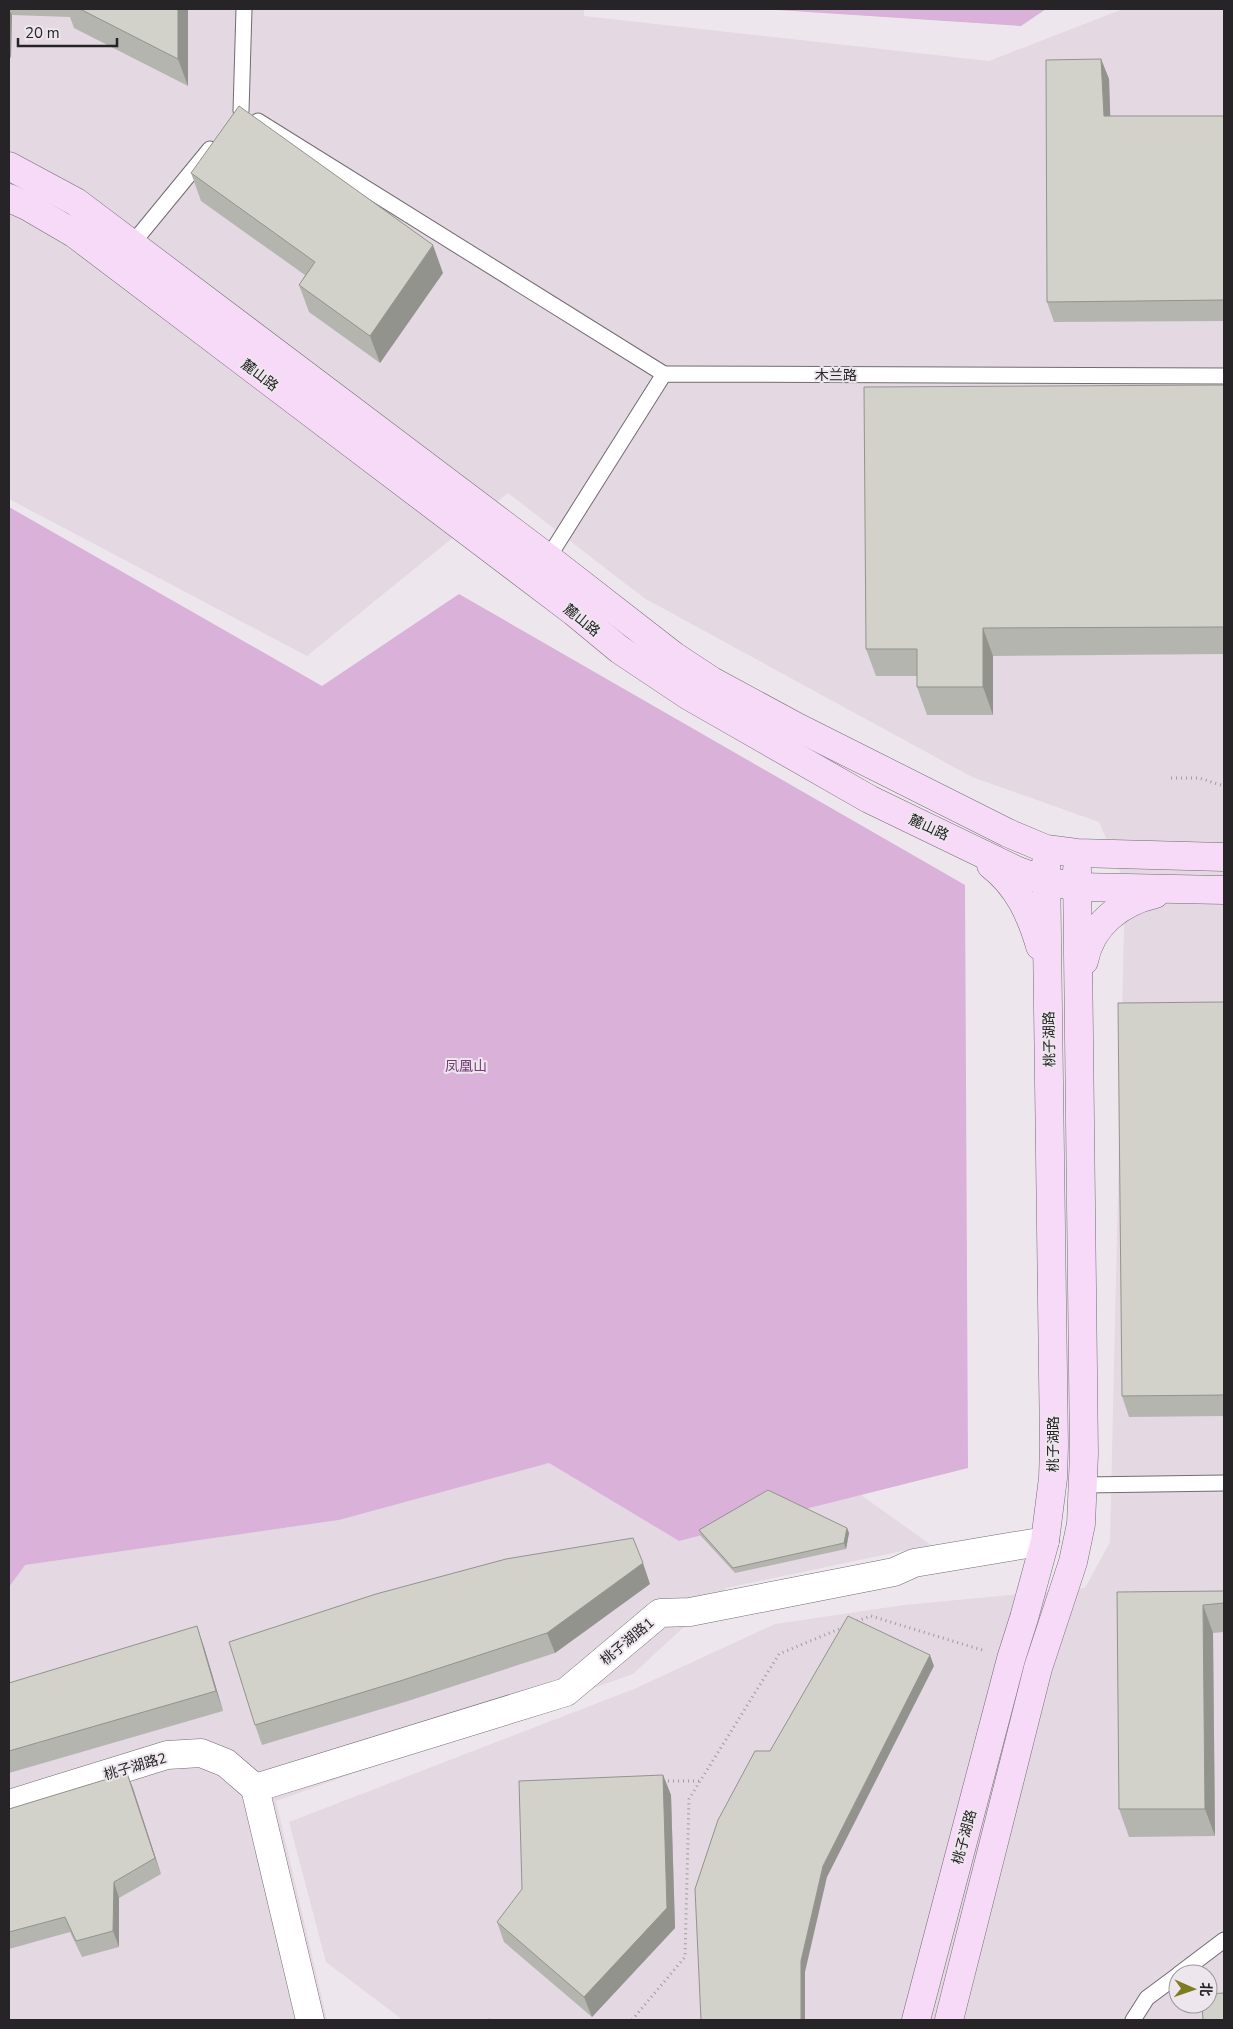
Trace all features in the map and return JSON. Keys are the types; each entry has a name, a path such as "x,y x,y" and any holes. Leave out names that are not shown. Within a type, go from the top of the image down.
{"main road":[{"name":"麓山路","path":"9,166 76,202 548,558 674,656 712,681 815,736 1008,833 1046,850 1077,854 1224,856"},
{"name":"麓山路","path":"9,198 27,206 75,234 574,612 620,650 689,696 869,799 1018,871 1046,881 1078,887 1224,890"},
{"path":"962,843 994,867 1016,890 1020,897 1032,920 1041,949 1049,996"},
{"name":"桃子湖路","path":"916,2020 1011,1659 1045,1541 1052,1487 1054,1446 1046,850"},
{"path":"949,2020 1038,1668 1073,1562 1081,1524 1084,1485 1080,980 1077,854"},
{"path":"1080,980 1085,954 1094,933 1108,917 1130,902 1176,889"}],"street":[{"name":"桃子湖路1","path":"255,1788 566,1692 660,1613 690,1612 894,1572 914,1563 1045,1541"},
{"name":"桃子湖路2","path":"9,1804 167,1755 201,1754 226,1763 255,1788"},
{"path":"255,1788 310,2020"}],"lane":[{"path":"229,126 241,111 244,9"},
{"path":"241,111 664,374 548,558"},
{"path":"132,244 217,141"},
{"name":"木兰路","path":"664,374 1224,376"},
{"path":"1084,1485 1224,1483"},
{"path":"1192,1964 1224,1940"},
{"path":"1133,2020 1147,1998 1168,1982"}],"path":[{"path":"1171,778 1198,778 1224,786"},
{"path":"632,2020 685,1958 689,1799 779,1654 870,1616 1011,1659"},
{"path":"660,1781 700,1782"}],"shaded area":[{"path":"9,9 584,9 584,16 989,61 1123,9 1224,9 1224,2020 403,2020 326,1962 289,1822 634,1689 775,1624 904,1605 1085,1588 1110,1542 1125,883 1099,822 972,777 644,598 508,493 307,656 9,499"},
{"path":"549,1463 679,1541 861,1495 931,1545 726,1588 633,1674 276,1801 327,2020 9,2020 9,1587 24,1565 339,1520"}],"green space":[{"path":"761,9 1046,9 1021,26"},
{"name":"凤凰山","path":"9,507 322,686 459,594 965,885 968,1468 679,1541 549,1463 339,1520 25,1565 9,1587"}],"building":[{"path":"80,9 178,9 178,59"},
{"path":"1101,59 1104,116 1224,116 1224,300 1047,302 1046,60"},
{"path":"239,106 433,245 370,336 299,285 315,262 191,173"},
{"path":"1224,385 1224,627 983,628 983,687 917,687 917,649 866,649 864,387"},
{"path":"1224,1002 1224,1395 1122,1396 1118,1003"},
{"path":"768,1490 847,1528 844,1543 733,1568 699,1530"},
{"path":"633,1538 643,1563 547,1633 400,1681 255,1725 229,1642 376,1594 506,1559"},
{"path":"1224,1591 1224,1603 1203,1605 1205,1809 1119,1809 1117,1592"},
{"path":"848,1616 930,1655 823,1866 801,1961 801,2020 701,2020 695,1889 718,1820 755,1751 770,1751"},
{"path":"197,1626 216,1691 9,1751 9,1683"},
{"path":"127,1773 155,1858 114,1882 113,1931 76,1941 65,1917 9,1932 9,1809"},
{"path":"663,1775 667,1908 584,1997 497,1922 522,1889 519,1781"},
{"path":"1218,1993 1224,1993 1224,2020 1203,2020 1203,2014 1218,2014"}]}
